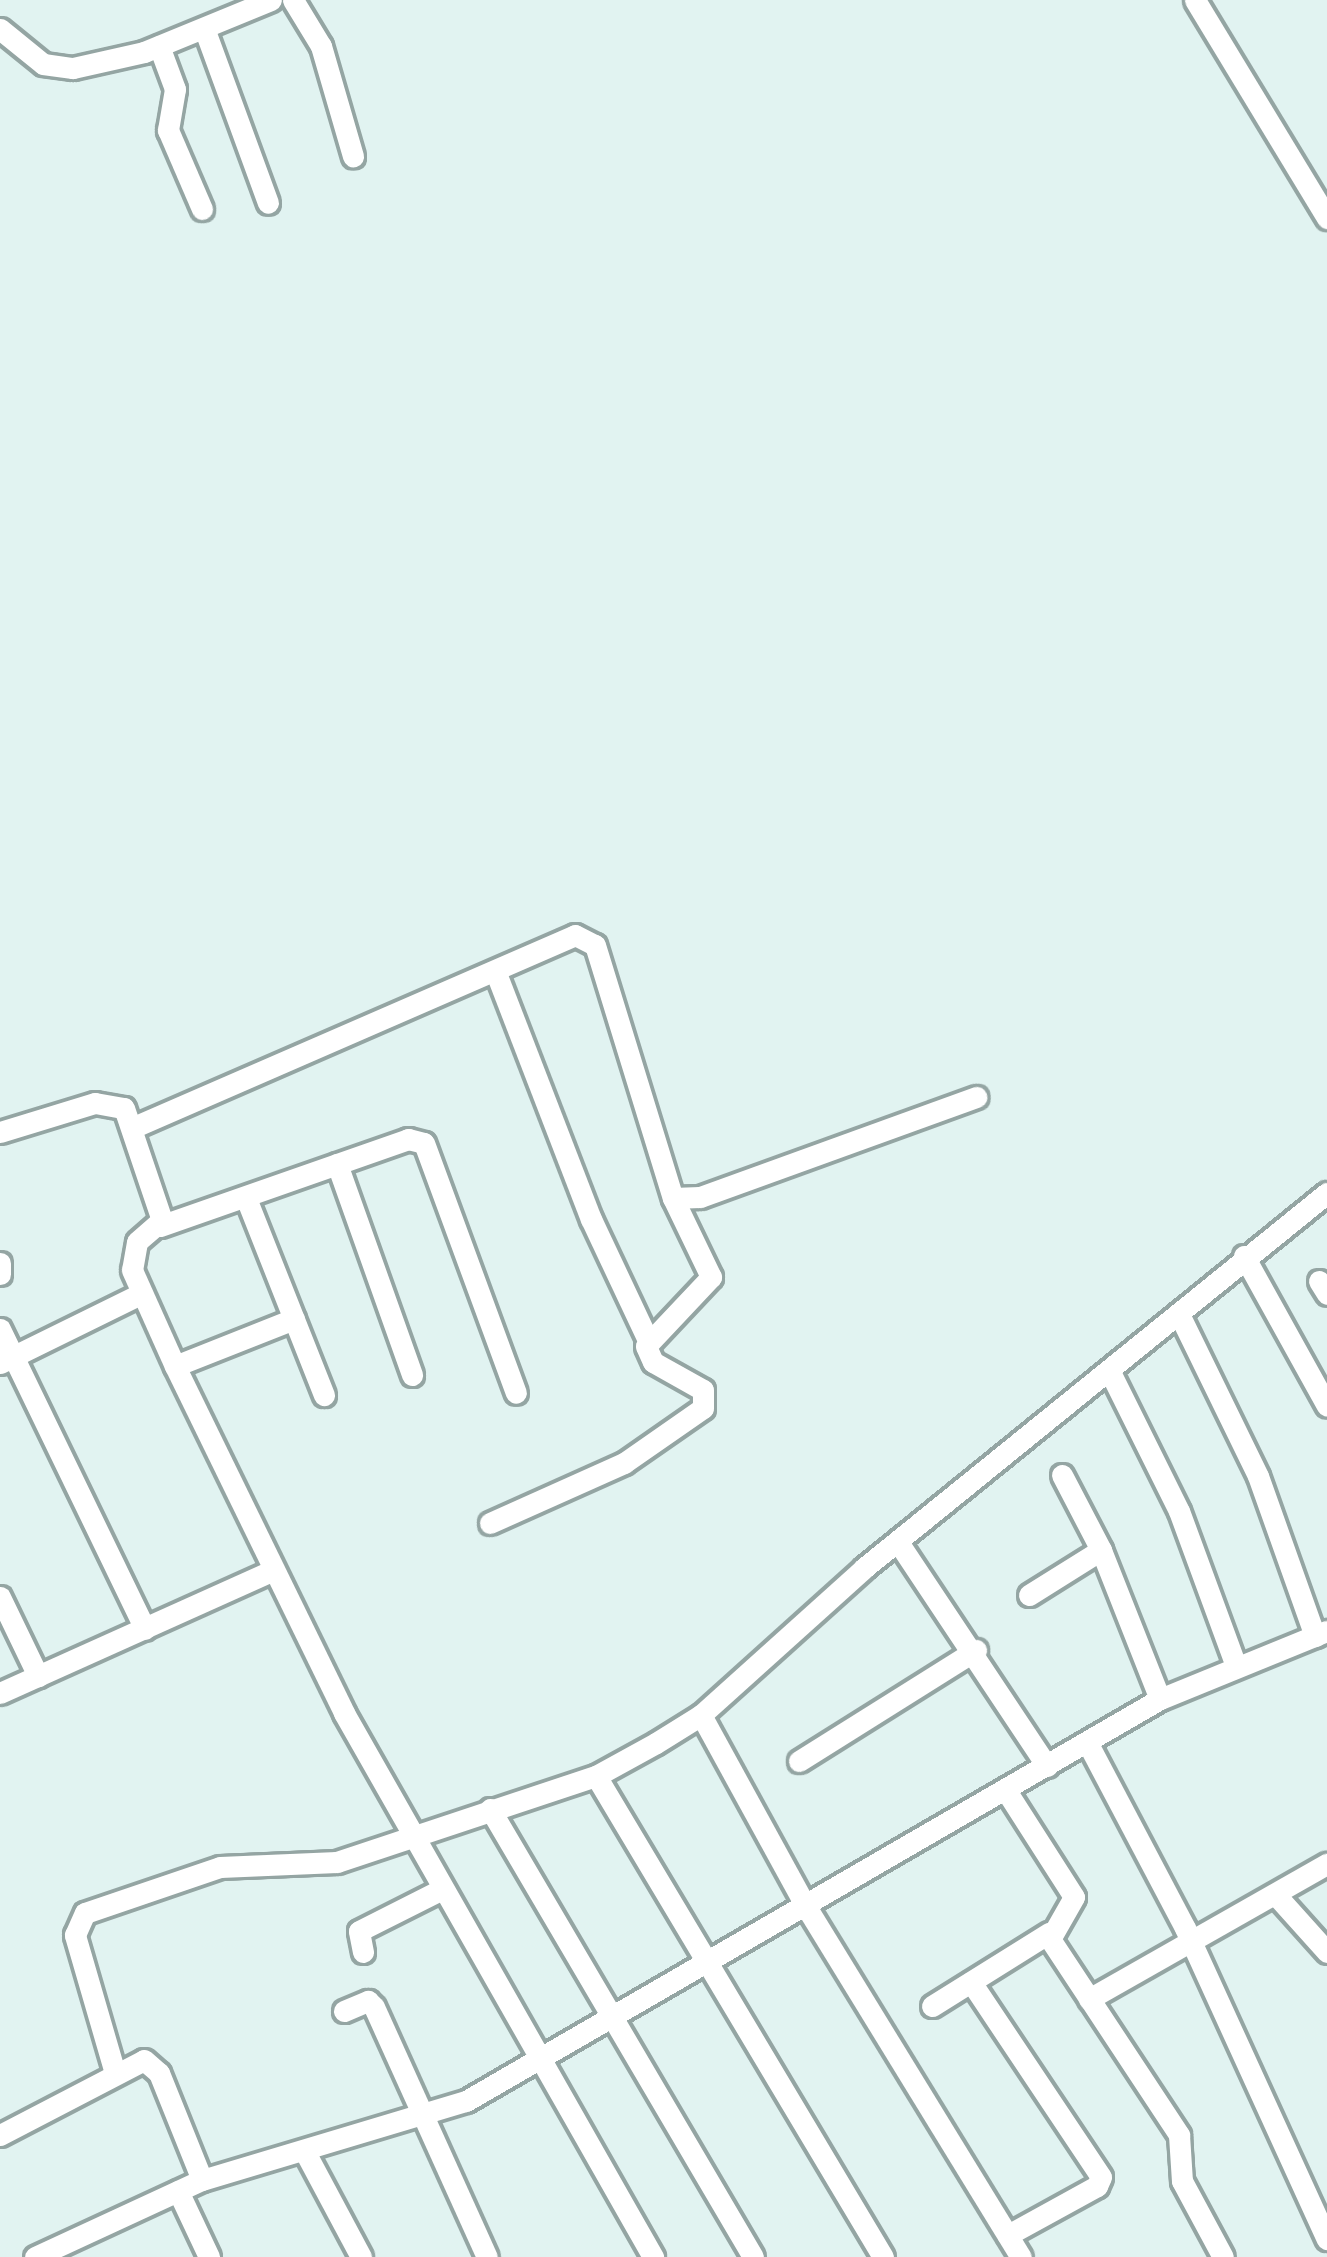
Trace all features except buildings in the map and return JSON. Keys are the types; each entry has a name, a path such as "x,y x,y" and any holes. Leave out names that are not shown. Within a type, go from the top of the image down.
{"street":[{"path":"4,40 43,64 74,68 159,46 271,0"},
{"path":"293,0 321,46 353,157"},
{"path":"1196,0 1327,218"},
{"path":"204,28 268,203"},
{"path":"159,46 175,89 168,130 202,209"},
{"path":"134,1127 496,973 575,934 595,946 673,1198 711,1277 647,1338"},
{"path":"490,1522 624,1463 703,1408 703,1390 653,1362 647,1338 591,1219 496,973"},
{"path":"673,1198 700,1197 976,1096"},
{"path":"0,1132 104,1101 124,1108 134,1127 160,1226"},
{"path":"516,1393 424,1143 408,1139 160,1226 131,1253 142,1293 175,1366 344,1713 653,2257"},
{"path":"337,1164 412,1375"},
{"path":"115,2073 76,1935 86,1913 209,1870 313,1867 596,1776 701,1715 898,1542 1327,1193"},
{"path":"246,1198 324,1395"},
{"path":"1244,1256 1327,1406"},
{"path":"0,1263 0,1274"},
{"path":"7,1359 142,1293"},
{"path":"35,2257 202,2180 420,2116 541,2061 1160,1700 1235,1663 1321,1633 1258,1476 1180,1316"},
{"path":"175,1366 294,1319"},
{"path":"0,1329 7,1359 145,1628"},
{"path":"1110,1372 1179,1511 1235,1663"},
{"path":"1062,1475 1101,1550 1160,1700"},
{"path":"898,1542 976,1650 1046,1766"},
{"path":"1029,1595 1101,1550"},
{"path":"0,1693 271,1571"},
{"path":"0,1597 38,1676"},
{"path":"799,1761 976,1650"},
{"path":"701,1715 805,1905 1021,2257"},
{"path":"1087,1742 1190,1940 1327,2240"},
{"path":"596,1776 884,2257"},
{"path":"932,2006 1049,1933 1072,1910 1073,1897 1005,1789"},
{"path":"490,1809 609,2020 753,2257"},
{"path":"1089,1999 1327,1864"},
{"path":"362,1952 359,1931 442,1888"},
{"path":"1276,1894 1327,1952"},
{"path":"1049,1933 1179,2135 1182,2181 1223,2257"},
{"path":"971,1982 1100,2177 1097,2186 1008,2235"},
{"path":"344,2011 368,2001 374,2007 487,2257"},
{"path":"0,2135 144,2060 154,2067 202,2180"},
{"path":"305,2152 361,2257"},
{"path":"178,2191 209,2257"}]}
